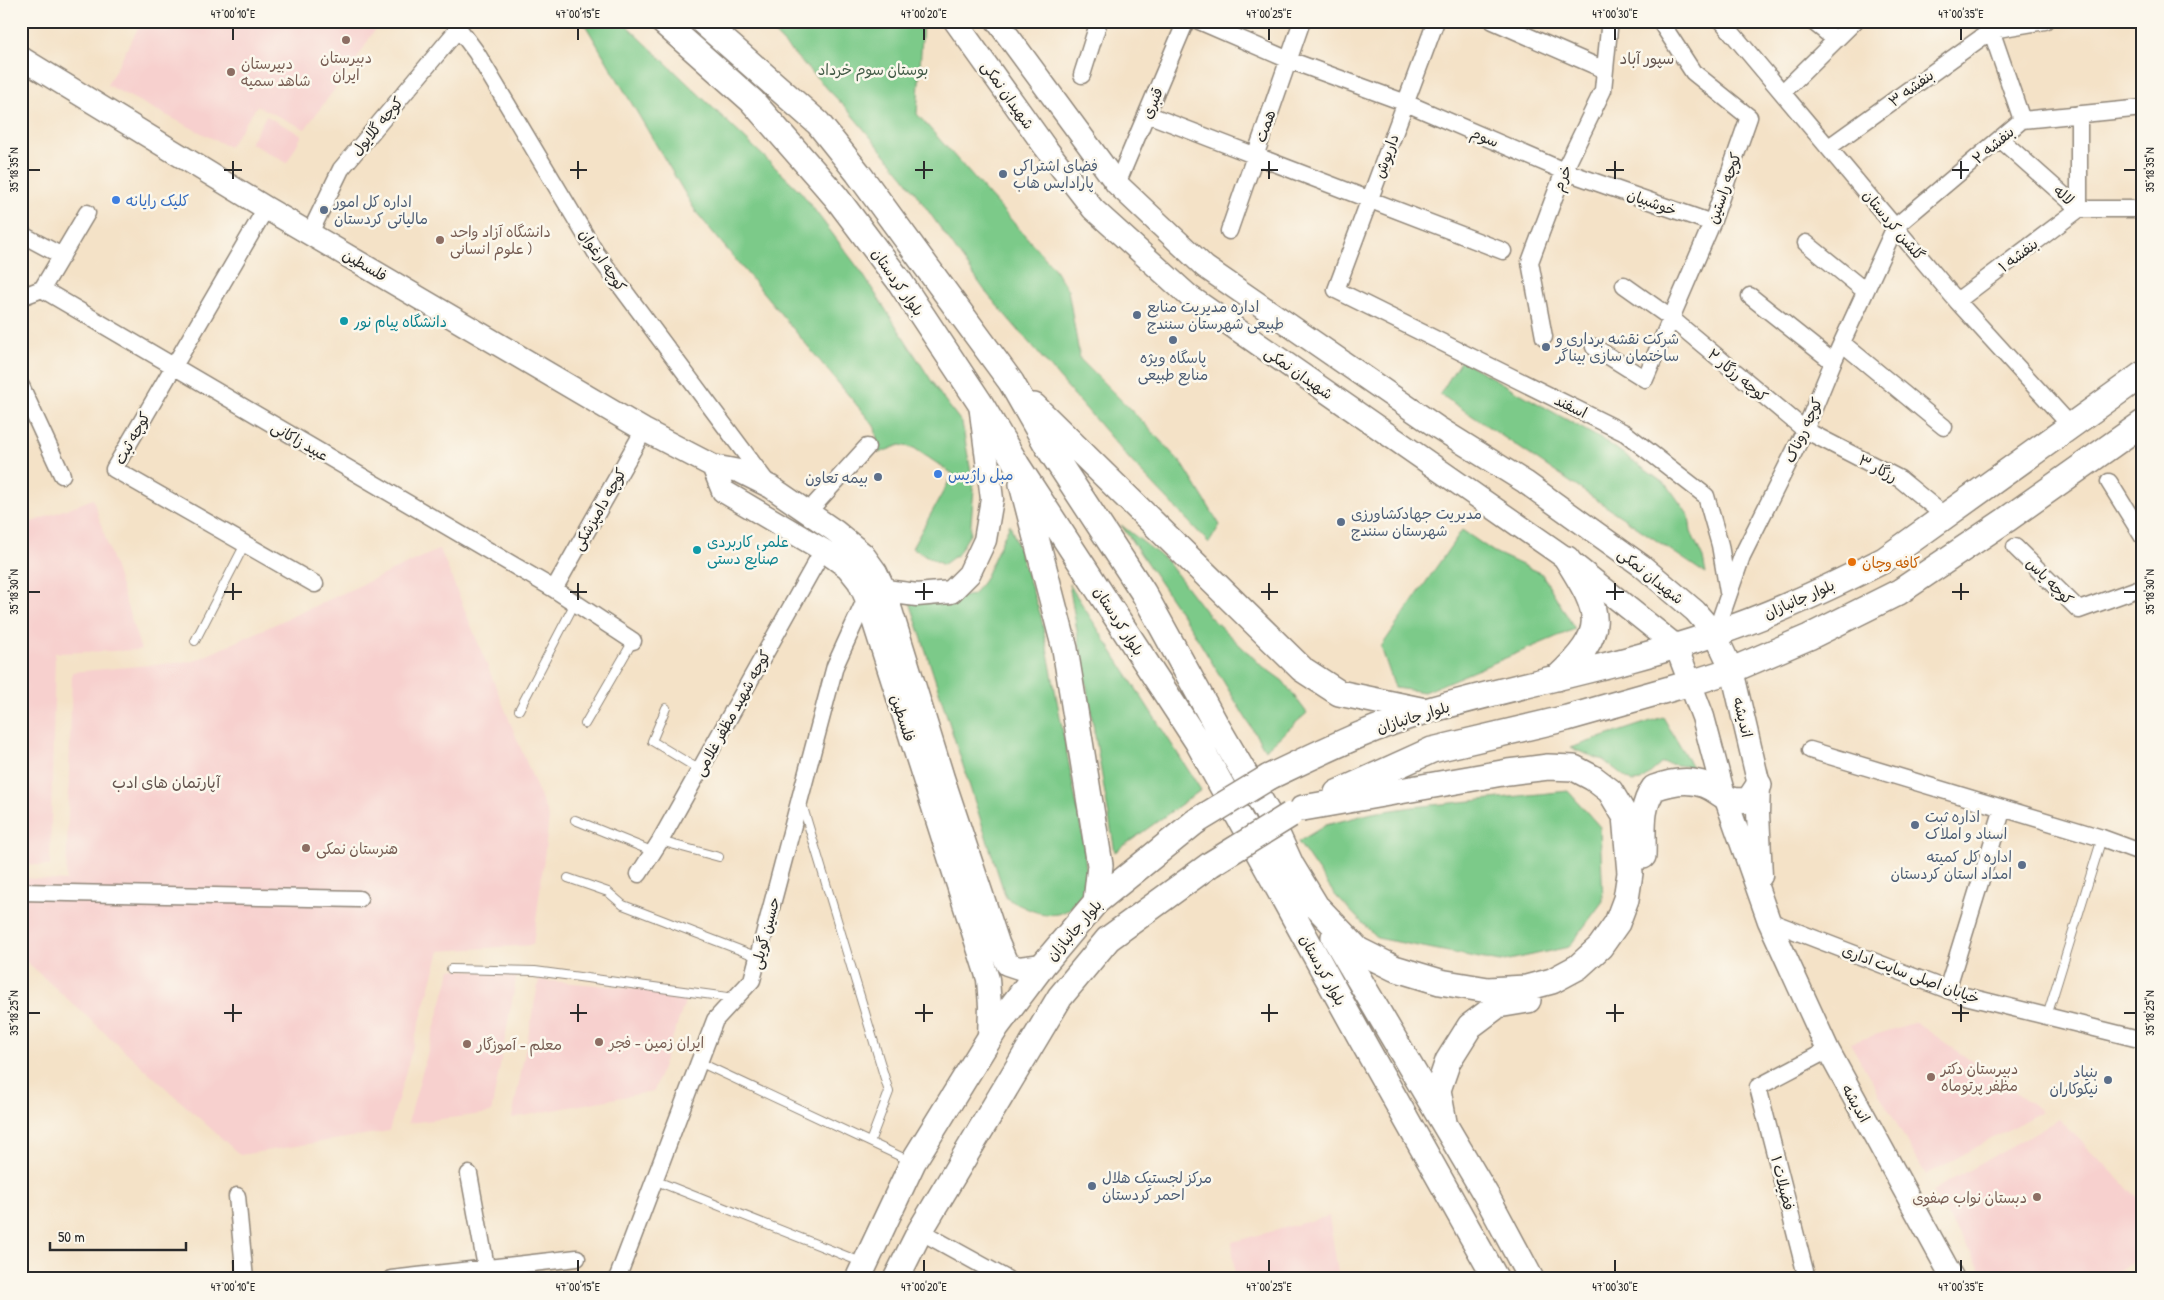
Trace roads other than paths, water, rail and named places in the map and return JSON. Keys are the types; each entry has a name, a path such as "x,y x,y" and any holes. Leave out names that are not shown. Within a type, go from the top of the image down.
{"main road":[{"name":"بلوار کردستان","path":"662,21 752,101 836,196 900,282 980,403 1017,465 1198,741 1496,1279"},
{"name":"بلوار کردستان","path":"702,21 818,123 905,235 1011,382 1048,447 1143,592 1215,723 1267,812 1292,865 1444,1122 1531,1279"},
{"name":"بلوار جانبازان","path":"862,1271 913,1162 989,1040 1043,965 1096,902 1195,822 1269,777 1370,730 1425,711 1556,679 1715,634 1789,604 1884,560 2143,374"},
{"path":"1011,382 1302,668 1339,693 1425,711"},
{"name":"بلوار جانبازان","path":"896,1279 920,1231 1060,997 1108,939 1211,864 1296,812 1432,750 1567,718 1691,683 1732,670 1809,637 1899,592 2006,520 2143,423"},
{"path":"1017,465 1065,648 1100,865 1096,902"},
{"path":"1556,679 1579,658 1590,639 1595,616 1589,593 1567,559"},
{"name":"بلوار کردستان","path":"1296,812 1508,772 1548,767 1574,768 1593,778 1610,791 1625,816 1630,873 1626,899 1617,923 1605,939 1578,967 1552,980 1526,988 1488,990 1440,982 1394,968 1358,950 1316,906"},
{"path":"1444,1122 1438,1090 1448,1061 1470,1026 1498,1006 1533,1000 1559,992 1588,975 1614,951 1629,926 1639,900 1642,872 1643,812 1648,797 1654,788 1682,781 1704,784 1737,802 1749,800 1759,785"},
{"path":"1458,1211 1486,1195"}],"street":[{"name":"شهیدان نمکی","path":"955,21 1045,147 1093,209 1189,296 1567,559 1676,646"},
{"name":"شهیدان نمکی","path":"997,21 1117,184 1205,267 1437,427 1525,482 1642,566 1695,611 1715,634"},
{"path":"1082,75 1099,21"},
{"name":"قنبری","path":"1117,184 1186,21"},
{"name":"سوم","path":"1199,21 1289,60 1406,103 1564,171"},
{"name":"همت","path":"1228,231 1302,21"},
{"name":"داریوش","path":"1336,290 1436,21"},
{"name":"خرم","path":"1544,337 1530,262 1564,171 1603,90 1610,29 1607,21"},
{"name":"کوچه راستین","path":"1594,347 1644,379 1672,320 1712,223 1749,117 1693,72 1660,21"},
{"path":"1812,21 1836,40"},
{"path":"1783,92 1855,21"},
{"path":"2045,21 1990,25 2022,120 2143,108"},
{"path":"1498,22 1605,70"},
{"name":"گلشن کردستان","path":"1724,22 1957,301 2070,425"},
{"name":"کوچه گلایول","path":"310,233 341,169 456,25"},
{"name":"کوچه ارغوان","path":"456,25 476,52 596,253 770,487"},
{"name":"بنفشه ۳","path":"1829,147 1990,25"},
{"name":"فلسطین","path":"21,58 266,208 644,430 712,466 739,471 770,487 808,512 863,554 876,572 875,594 988,979 990,1006 989,1040"},
{"path":"1147,114 1503,251"},
{"name":"لاله","path":"2079,209 2080,114"},
{"name":"بنفشه ۲","path":"1895,227 2022,120"},
{"name":"لاله","path":"2000,139 2079,209"},
{"name":"خوشبیان","path":"1564,171 1712,223"},
{"name":"کوچه ثبت","path":"266,208 114,469 315,584"},
{"path":"2079,209 2143,208"},
{"name":"بنفشه ۱","path":"1957,301 2079,209"},
{"path":"21,297 42,289 87,213"},
{"name":"کوچه روناک","path":"1715,634 1728,592 1746,548 1804,430 1895,227"},
{"path":"21,234 62,256"},
{"path":"1806,243 1865,291"},
{"name":"کوچه رزگار ۲","path":"1624,285 1672,320 1804,430"},
{"name":"عبید زاکانی","path":"42,289 554,589 633,641"},
{"name":"اسفند","path":"1336,290 1625,433 1706,496 1720,545 1728,592"},
{"path":"1750,296 1833,362"},
{"path":"1842,343 1944,427"},
{"path":"21,386 62,475"},
{"path":"875,594 917,595 951,592 969,574 985,540 992,499 980,403"},
{"name":"کوچه دامپزشکی","path":"554,589 644,430"},
{"name":"رزگار ۳","path":"1804,430 1900,478 1945,516"},
{"path":"808,512 867,447"},
{"path":"992,499 1017,465"},
{"name":"فلسطین","path":"712,466 723,491 847,566 859,582 875,594 943,778 998,943 1007,964 1018,968 1043,965"},
{"path":"2109,482 2142,533"},
{"name":"کوچه یاس","path":"2015,546 2079,610 2143,587"},
{"name":"کوچه شهید مظفر غلامی","path":"639,874 657,846 823,550"},
{"name":"حسین گویلی","path":"617,1279 715,1020 752,980 835,666 845,640 875,594"},
{"name":"اندیشه","path":"1715,634 1732,670 1759,785 1760,873 1770,921"},
{"name":"اندیشه","path":"1676,646 1703,717 1725,797 1770,921 1828,1050 1953,1279"},
{"path":"1810,750 2102,838 2143,853"},
{"path":"1947,990 2003,808"},
{"path":"21,892 359,899"},
{"name":"خیابان اصلی سایت اداری","path":"1770,921 1947,990 2143,1040"},
{"name":"فضیلات ۱","path":"1807,1279 1758,1087 1828,1050"},
{"path":"469,1174 477,1272"},
{"path":"237,1196 245,1279"},
{"path":"920,1231 1006,1279"},
{"path":"391,1279 477,1272 577,1258"}],"lane":[{"path":"194,641 244,544"},
{"path":"519,710 575,603"},
{"path":"585,724 633,641"},
{"path":"666,708 652,741 700,770"},
{"path":"800,798 889,1092 870,1142"},
{"path":"576,820 657,846 719,857"},
{"path":"2047,1016 2102,838"},
{"path":"568,878 608,892 624,905 758,958"},
{"path":"450,969 535,972 735,998"},
{"path":"699,1062 913,1162"},
{"path":"654,1180 862,1271"}],"place":[{"name":"دبیرستان ایران","path":"346,40"},
{"name":"دبیرستان شاهد سمیه","path":"231,72"},
{"name":"فضای اشتراکی پارادایس هاب","path":"1003,174"},
{"name":"کلیک رایانه","path":"116,200"},
{"name":"اداره کل امور مالیاتی کردستان","path":"324,210"},
{"name":"دانشگاه آزاد واحد علوم انسانی )","path":"440,240"},
{"name":"اداره مدیریت منابع طبیعی شهرستان سنندج","path":"1137,315"},
{"name":"دانشگاه پیام نور","path":"344,321"},
{"name":"پاسگاه ویژه منابع طبیعی","path":"1173,340"},
{"name":"شرکت نقشه برداری و ساختمان سازی بیناگر","path":"1546,347"},
{"name":"مبل راژیس","path":"938,474"},
{"name":"بیمه تعاون","path":"878,477"},
{"name":"مدیریت جهادکشاورزی شهرستان سنندج","path":"1341,522"},
{"name":"علمی کاربردی صنایع دستی","path":"697,550"},
{"name":"کافه وچان","path":"1852,562"},
{"name":"اداره ثبت اسناد و املاک","path":"1915,825"},
{"name":"هنرستان نمکی","path":"306,848"},
{"name":"اداره کل کمیته امداد استان کردستان","path":"2022,865"},
{"name":"ایران زمین - فجر","path":"599,1042"},
{"name":"معلم - آموزگار","path":"467,1044"},
{"name":"دبیرستان دکتر مظفر پرتوماه","path":"1931,1077"},
{"name":"بنیاد نیکوکاران","path":"2108,1080"},
{"name":"مرکز لجستیک هلال احمر کردستان","path":"1092,1186"},
{"name":"دبستان نواب صفوی","path":"2037,1197"}],"district":[{"name":"سپور آباد","path":"1647,58"},
{"name":"آپارتمان های ادب","path":"166,782"}],"park label":[{"name":"بوستان سوم خرداد","path":"873,69"}]}
